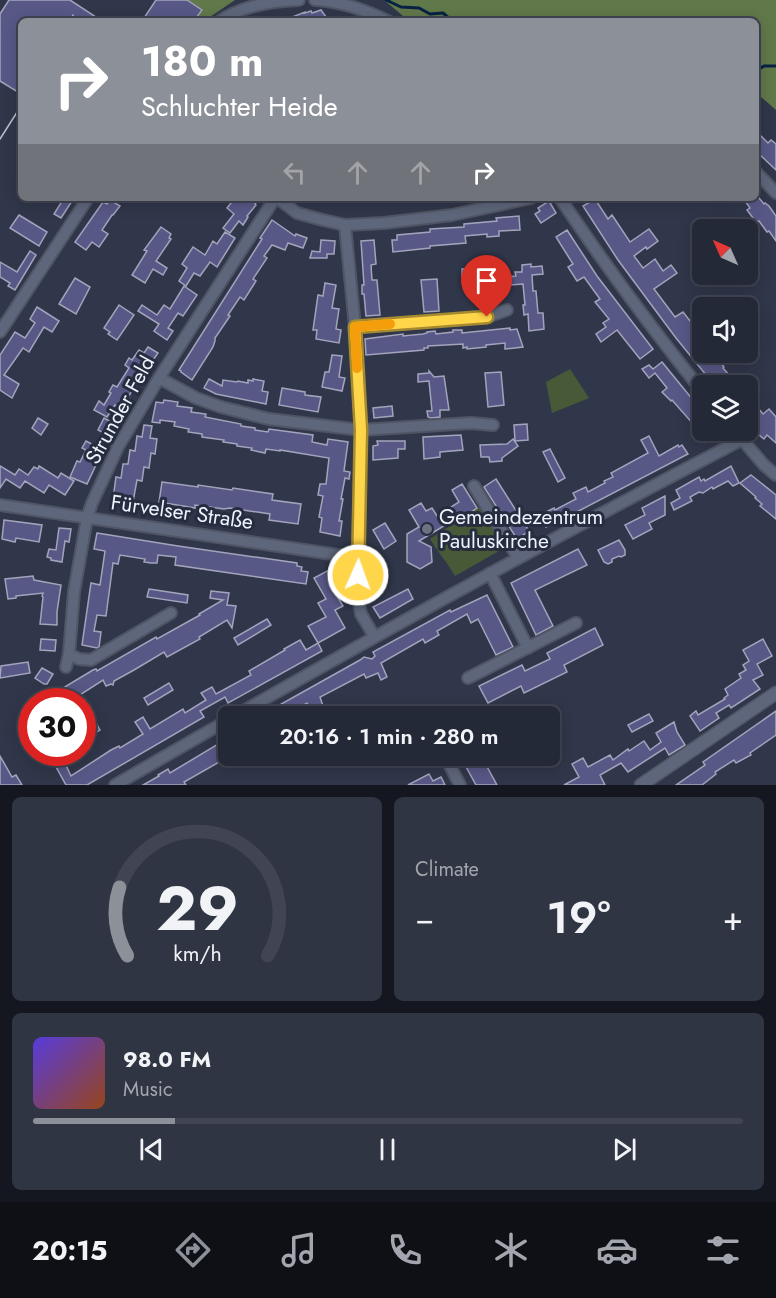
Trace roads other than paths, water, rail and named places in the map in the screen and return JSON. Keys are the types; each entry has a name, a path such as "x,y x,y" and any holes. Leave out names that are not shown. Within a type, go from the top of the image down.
{"street":[{"path":"224,18 245,9 299,0"},
{"path":"315,0 341,3 382,18"},
{"path":"759,175 776,193"},
{"path":"0,332 86,201"},
{"name":"Strunder Feld","path":"66,667 74,592 87,518 92,503 118,447 159,378 274,201"},
{"path":"280,201 297,213 345,225 452,215 517,201"},
{"path":"562,201 637,308 692,378"},
{"path":"345,225 355,327 361,430 357,592 362,614 374,636"},
{"path":"355,327 487,317 507,310"},
{"path":"159,378 196,398 269,419 361,430 471,423 493,425"},
{"path":"252,706 374,636 739,441"},
{"path":"742,441 776,475"},
{"path":"474,486 518,558"},
{"name":"Fürvelser Straße","path":"0,505 358,558"},
{"path":"490,573 528,648"},
{"path":"69,654 79,659 91,660 171,612"},
{"path":"468,678 576,623"},
{"path":"640,785 776,693"},
{"path":"114,785 218,726"},
{"path":"450,766 460,785"}],"waterway":[{"path":"386,0 401,7 419,8 430,14 443,13 449,18"},
{"path":"759,69 764,66 776,66"},
{"path":"759,69 759,79"}],"tram line":[{"path":"0,139 18,111"}],"place":[{"name":"Gemeindezentrum Pauluskirche","path":"427,529"}]}
